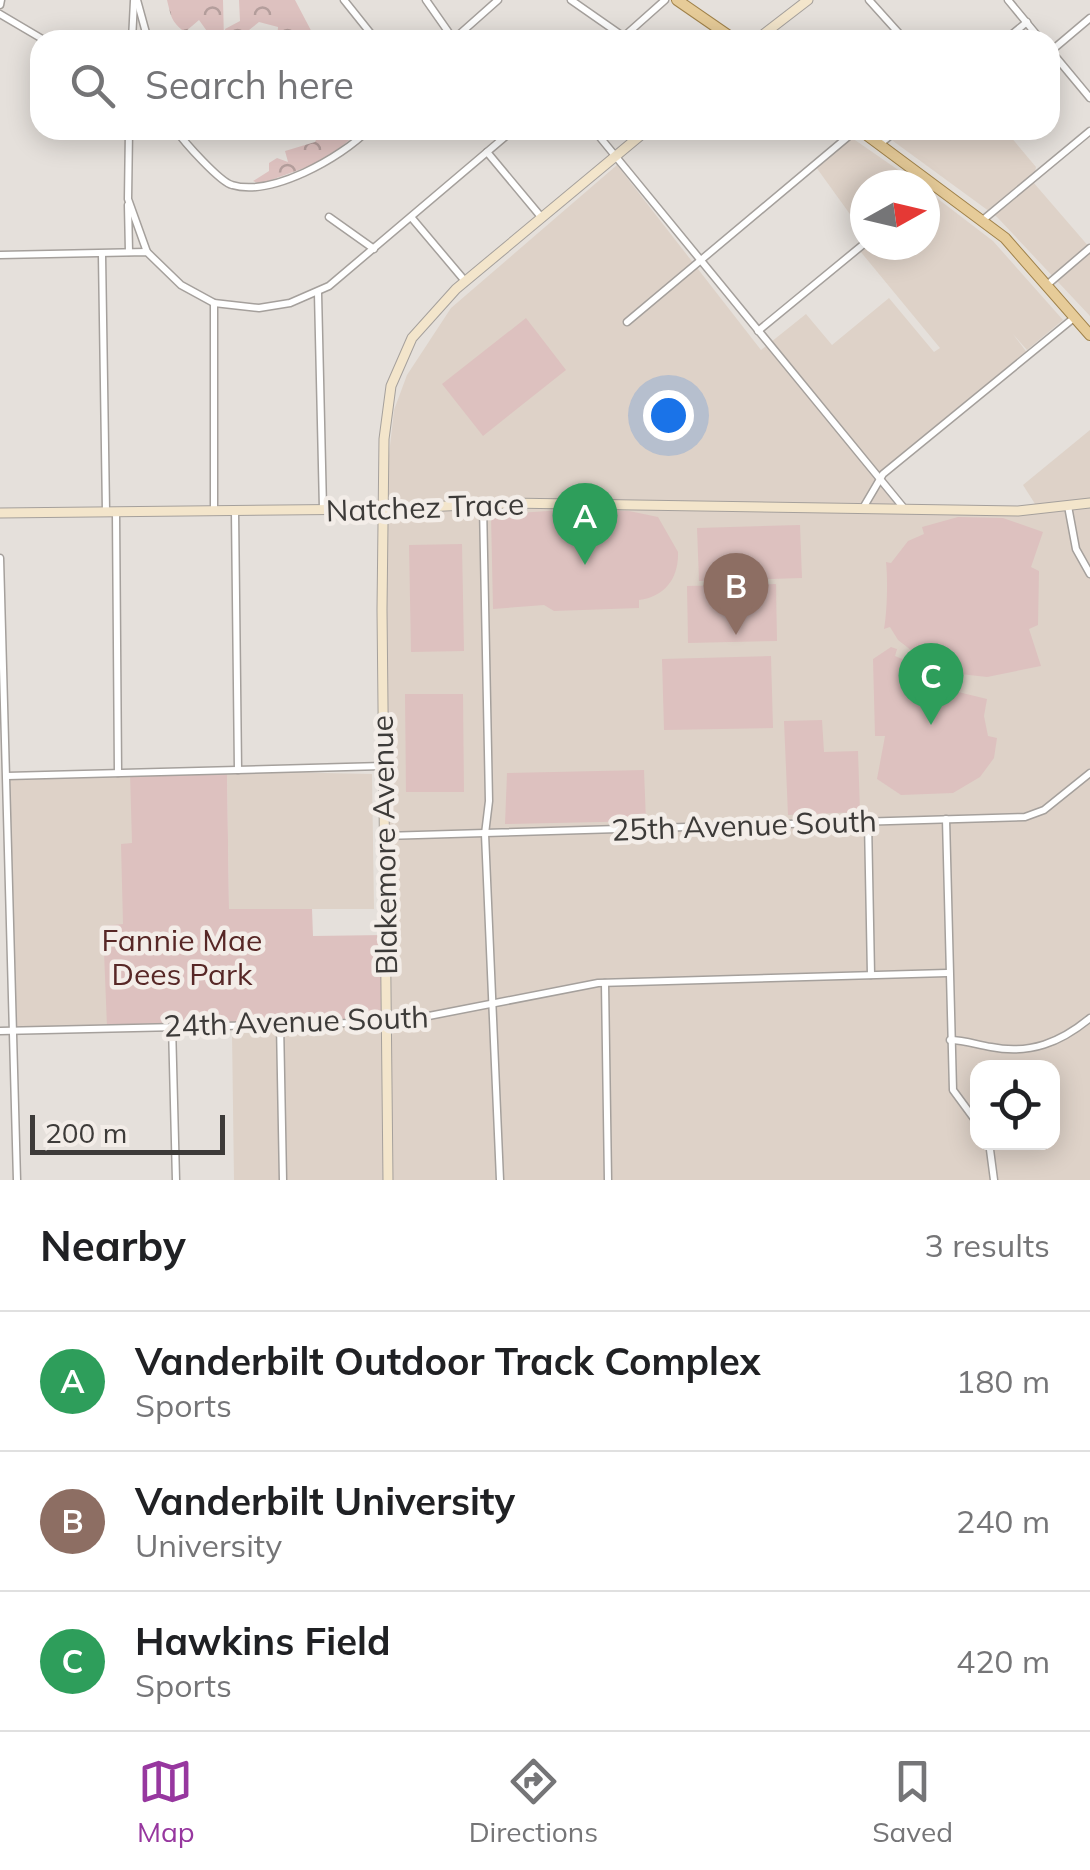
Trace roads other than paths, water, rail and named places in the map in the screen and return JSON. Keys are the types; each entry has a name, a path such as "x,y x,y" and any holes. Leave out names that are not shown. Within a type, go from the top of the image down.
{"main road":[{"path":"769,30 808,0"},
{"path":"683,2 722,30"},
{"name":"Blakemore Avenue","path":"388,1180 382,510 384,439 393,381 426,319 466,280 636,140"},
{"path":"874,140 916,170"},
{"path":"940,187 984,219 1048,284 1090,336"},
{"name":"Natchez Trace","path":"0,513 382,510 484,505 1018,511 1090,503"}],"street":[{"path":"133,30 136,0"},
{"path":"136,0 145,30"},
{"path":"344,0 368,30"},
{"path":"426,0 447,30"},
{"path":"465,30 498,0"},
{"path":"570,0 611,30"},
{"path":"631,30 665,0"},
{"path":"870,0 896,30"},
{"path":"1008,0 1034,30"},
{"path":"0,14 30,32"},
{"path":"1060,43 1090,18"},
{"path":"1017,30 1027,22"},
{"path":"1060,63 1090,98"},
{"path":"984,219 1090,131"},
{"path":"128,253 129,140"},
{"path":"185,140 225,183 258,188 336,157 356,140"},
{"path":"128,198 147,252 182,285 214,303 277,306 318,293 501,140"},
{"path":"602,140 903,507"},
{"path":"627,322 846,140"},
{"path":"880,144 885,140"},
{"path":"487,152 542,218"},
{"path":"412,216 466,280"},
{"path":"329,217 374,249"},
{"path":"1048,284 1090,248"},
{"path":"0,255 147,252"},
{"path":"102,254 118,773"},
{"path":"758,331 850,255"},
{"path":"318,293 322,509"},
{"path":"214,303 214,512"},
{"path":"864,508 879,479 1075,316"},
{"path":"484,505 489,801 485,834 489,972 496,1002 500,1180"},
{"path":"1068,506 1076,549 1090,574"},
{"path":"235,511 238,770"},
{"path":"0,558 7,776 4,863 17,1180"},
{"path":"7,776 383,766"},
{"name":"25th Avenue South","path":"383,836 1035,815 1090,773"},
{"path":"946,819 950,1040 955,1098 970,1115"},
{"path":"868,821 871,975"},
{"name":"24th Avenue South","path":"0,1031 386,1022 444,1015 553,988 605,983 948,973"},
{"path":"605,983 608,1180"},
{"path":"950,1040 997,1049 1037,1047 1060,1042 1090,1018"},
{"path":"280,1023 283,1180"},
{"path":"172,1025 176,1180"},
{"path":"990,1150 994,1180"}],"place":[{"name":"Vanderbilt Outdoor Track Complex","path":"585,565"},
{"name":"Vanderbilt University","path":"736,635"},
{"name":"Hawkins Field","path":"931,725"}],"park label":[{"name":"Fannie Mae Dees Park","path":"182,957"}]}
